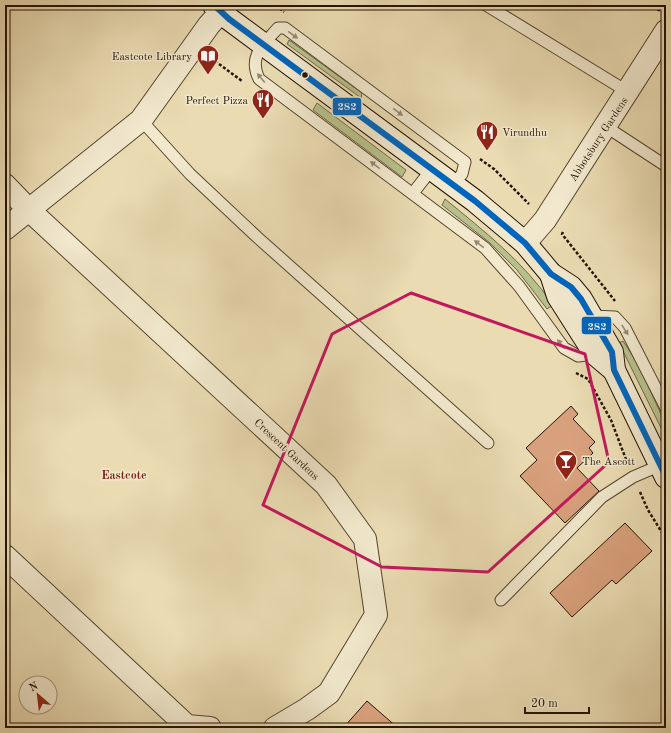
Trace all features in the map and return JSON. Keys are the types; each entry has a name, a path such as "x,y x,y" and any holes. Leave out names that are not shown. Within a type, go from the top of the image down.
{"street":[{"path":"5,229 141,120 220,7 229,20 264,44 453,185 525,243 551,274 572,287 592,316 612,352 614,370 663,471"},
{"name":"Abbotsbury Gardens","path":"525,243 546,220 666,31"},
{"name":"Crescent Gardens","path":"5,185 29,210 326,486 366,539 376,615 329,693 307,709 274,728"},
{"path":"551,274 558,296 596,354 614,370"},
{"path":"5,556 187,726 210,728"}],"lane":[{"path":"486,5 628,92"},
{"path":"453,185 462,174 465,162 372,92 284,28 278,28 264,44 254,59 259,79 485,248 505,268 564,348 578,356 596,354"},
{"path":"141,120 190,174 257,237 488,443"},
{"path":"605,126 666,166"},
{"path":"413,194 431,170"},
{"path":"592,316 615,317 625,328 666,408"},
{"path":"501,600 602,497 633,477 663,471"}],"path":[{"path":"565,228 562,234 618,304"},
{"path":"570,369 588,379 611,420 633,477 648,510 666,539"}],"highlighted area":[{"path":"411,293 585,354 609,462 488,572 382,567 263,505 332,334"}],"green space":[{"path":"289,40 362,93 361,98 287,44"},
{"path":"317,103 406,170 402,177 313,110"},
{"path":"445,199 503,248 542,289 553,305 547,309 517,270 490,243 442,205"},
{"path":"623,341 638,364 666,425 666,438 619,343"}],"building":[{"path":"571,406 578,414 573,419 595,442 589,448 593,453 577,468 599,491 565,523 520,476 537,460 526,448"},
{"path":"625,523 652,551 616,584 612,580 572,617 550,593"},
{"path":"367,701 398,728 344,727"}],"transit line":[{"name":"282","path":"214,5 229,19 475,201 525,243 551,274 571,287 581,299 612,352 614,370 666,477"}],"place":[{"name":"Eastcote Library","path":"208,76"},
{"name":"Perfect Pizza","path":"263,120"},
{"name":"Virundhu","path":"487,152"},
{"name":"The Ascott","path":"566,480"}],"district":[{"name":"Eastcote","path":"124,475"}]}
